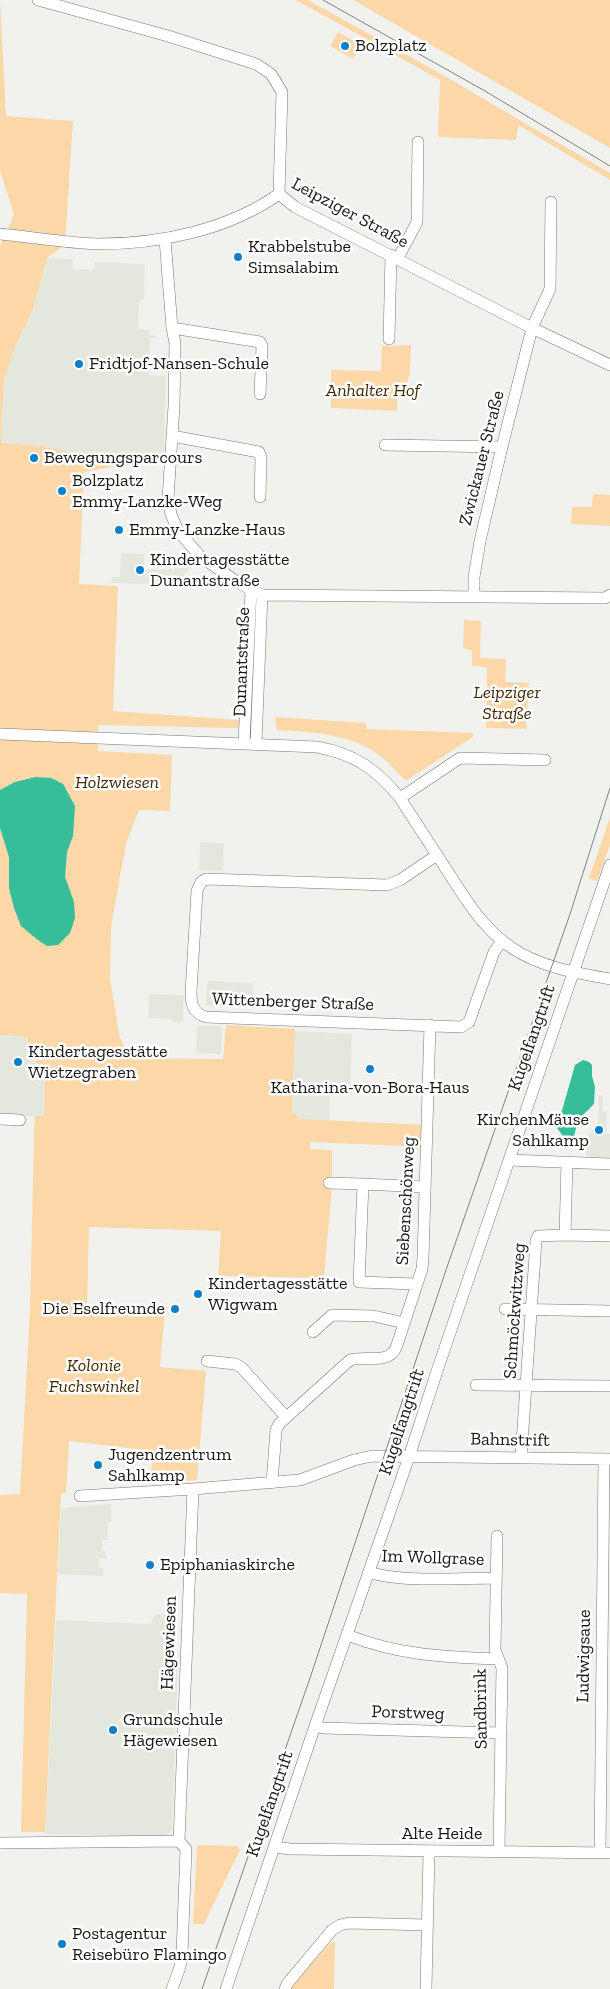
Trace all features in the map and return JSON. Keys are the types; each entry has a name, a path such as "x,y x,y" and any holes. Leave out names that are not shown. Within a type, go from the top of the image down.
{"street":[{"path":"38,0 168,36 256,64 271,74 282,92 279,194"},
{"path":"389,338 394,257 417,222 418,142"},
{"name":"Leipziger Straße","path":"0,234 97,244 165,238 212,227 259,208 279,194 295,207 532,328 610,365"},
{"name":"Zwickauer Straße","path":"474,597 474,577 480,541 502,447 532,328 550,289 551,202"},
{"name":"Dunantstraße","path":"165,238 172,328 175,343 168,499 178,531 200,556 257,592 250,743"},
{"path":"172,328 260,342 262,346 260,394"},
{"path":"172,436 259,452 261,458 260,497"},
{"path":"385,445 502,447"},
{"path":"257,592 474,597 605,598 610,595"},
{"path":"0,734 250,743 317,747 346,754 364,763 377,773 400,798 474,912 502,941 529,958 573,972 610,979"},
{"path":"400,798 460,758 545,760"},
{"name":"Wittenberger Straße","path":"437,855 400,880 387,885 206,879 201,882 197,891 192,984 193,1008 198,1015 206,1017 461,1026 469,1022 494,952 502,941"},
{"name":"Kugelfangtrift","path":"226,1989 610,865"},
{"name":"Siebenschönweg","path":"272,1483 276,1430 279,1424 350,1360 357,1357 387,1358 393,1355 423,1258 430,1025"},
{"path":"0,1119 20,1120"},
{"path":"509,1160 610,1164"},
{"path":"567,1163 565,1235 610,1236"},
{"path":"329,1183 425,1187"},
{"path":"363,1184 359,1282 416,1284"},
{"name":"Schmöckwitzweg","path":"521,1458 538,1236 542,1234 565,1235"},
{"path":"505,1309 610,1311"},
{"path":"313,1332 332,1315 374,1316 404,1323"},
{"path":"207,1362 235,1364 241,1367 286,1417"},
{"path":"476,1385 610,1386"},
{"path":"80,1496 300,1480 364,1457 409,1457"},
{"name":"Bahnstrift","path":"409,1457 607,1459"},
{"name":"Ludwigsaue","path":"605,1853 607,1459"},
{"name":"Hägewiesen","path":"172,1989 180,1967 186,1849 179,1841 193,1489"},
{"name":"Sandbrink","path":"497,1536 495,1650 502,1668 499,1851"},
{"name":"Im Wollgrase","path":"369,1572 414,1578 496,1578"},
{"path":"347,1634 376,1646 414,1654 497,1659"},
{"name":"Porstweg","path":"315,1726 323,1728 500,1733"},
{"path":"0,1843 179,1841"},
{"name":"Alte Heide","path":"275,1847 290,1849 429,1852 605,1853"},
{"path":"426,1989 429,1852"},
{"path":"285,1989 287,1984 332,1930 340,1925 348,1923 427,1925"}],"shaded area":[{"name":"Fridtjof-Nansen-Schule","path":"47,258 73,259 73,269 94,270 95,262 145,264 144,299 139,300 138,329 150,330 150,335 156,336 156,338 150,338 149,375 166,376 164,456 135,456 127,459 91,457 42,446 1,443 4,381 13,352 33,310"},
{"name":"Kindertagesstätte Dunantstraße","path":"121,553 144,554 144,569 174,570 175,556 182,556 191,566 177,585 111,583 112,577 120,577"},
{"path":"36,777 51,778 63,784 75,806 73,836 67,852 65,877 74,902 75,918 70,933 58,945 47,946 21,926 9,888 9,857 0,828 0,790 15,782"},
{"path":"200,842 224,843 223,871 199,870"},
{"path":"207,981 253,983 252,1007 206,1005"},
{"path":"149,994 184,995 183,1022 172,1022 172,1019 148,1018"},
{"path":"197,1026 222,1026 221,1054 196,1053"},
{"path":"295,1031 352,1034 350,1092 330,1091 329,1121 299,1119 292,1112"},
{"name":"Kindertagesstätte Wietzegraben","path":"0,1035 28,1037 28,1047 45,1078 44,1117 0,1115"},
{"path":"583,1060 592,1065 595,1087 594,1104 578,1120 573,1140 567,1145 566,1140 557,1128 575,1065"},
{"name":"KirchenMäuse Sahlkamp","path":"599,1095 603,1095 602,1111 607,1111 606,1134 610,1134 610,1158 586,1156 587,1137 598,1123"},
{"path":"111,1504 111,1522 107,1522 108,1540 102,1540 102,1550 106,1550 106,1558 99,1558 99,1568 103,1568 103,1576 58,1574 61,1508"},
{"name":"Grundschule Hägewiesen","path":"155,1614 172,1614 170,1659 178,1659 172,1829 162,1837 45,1834 56,1620 151,1624"}],"green space":[{"path":"0,0 6,116 73,121 65,245 47,258 33,310 13,352 4,381 1,443 42,446 91,457 127,459 135,456 164,456 165,463 140,462 84,472 79,584 118,586 113,711 239,720 238,728 98,725 98,751 172,755 170,811 139,810 127,841 121,871 111,928 110,978 120,1038 131,1058 223,1059 226,1025 295,1029 292,1111 299,1119 428,1125 427,1147 310,1142 310,1149 332,1150 332,1186 324,1278 218,1276 221,1231 89,1227 87,1309 165,1309 160,1367 206,1371 197,1480 150,1483 153,1451 69,1441 66,1493 61,1493 45,1832 21,1832 27,1594 0,1593 0,1495 20,1494 30,1310 35,1116 44,1116 45,1078 28,1047 28,1037 0,1035 0,246 14,215 0,170"},
{"path":"296,0 308,0 443,75 610,173 610,180 518,125 516,140 438,137 440,80"},
{"path":"353,0 610,0 610,148"},
{"name":"Bolzplatz","path":"338,32 361,45 353,59 330,46"},
{"name":"Anhalter Hof","path":"411,345 408,381 402,394 397,399 397,411 331,408 331,370 381,371 382,346"},
{"path":"593,494 610,495 610,526 571,524 572,507 592,507"},
{"name":"Leipziger Straße","path":"464,620 481,621 480,658 506,659 505,682 529,683 526,729 486,728 487,667 472,666 472,651 463,648"},
{"path":"275,717 366,723 366,729 473,733 473,737 407,780 401,777 384,759 360,744 319,733 277,730"},
{"path":"610,818 610,845 597,881 589,878"},
{"path":"197,1845 238,1846 240,1850 204,1924 193,1924"},
{"path":"335,1942 334,1989 292,1989 292,1986 330,1943"}],"tram line":[{"path":"323,0 485,91 610,166"},
{"path":"202,1989 310,1678 446,1270 570,914 610,788"}],"place":[{"name":"Bolzplatz","path":"345,46"},
{"name":"Krabbelstube Simsalabim","path":"238,257"},
{"name":"Fridtjof-Nansen-Schule","path":"79,364"},
{"name":"Bewegungsparcours","path":"34,458"},
{"name":"Bolzplatz Emmy-Lanzke-Weg","path":"62,491"},
{"name":"Emmy-Lanzke-Haus","path":"119,530"},
{"name":"Kindertagesstätte Dunantstraße","path":"140,570"},
{"name":"Kindertagesstätte Wietzegraben","path":"18,1062"},
{"name":"Katharina-von-Bora-Haus","path":"370,1069"},
{"name":"KirchenMäuse Sahlkamp","path":"599,1130"},
{"name":"Kindertagesstätte Wigwam","path":"198,1294"},
{"name":"Die Eselfreunde","path":"175,1309"},
{"name":"Jugendzentrum Sahlkamp","path":"98,1465"},
{"name":"Epiphaniaskirche","path":"150,1565"},
{"name":"Grundschule Hägewiesen","path":"113,1730"},
{"name":"Postagentur Reisebüro Flamingo","path":"62,1944"}],"park label":[{"name":"Holzwiesen","path":"117,783"},
{"name":"Kolonie Fuchswinkel","path":"94,1376"}]}
